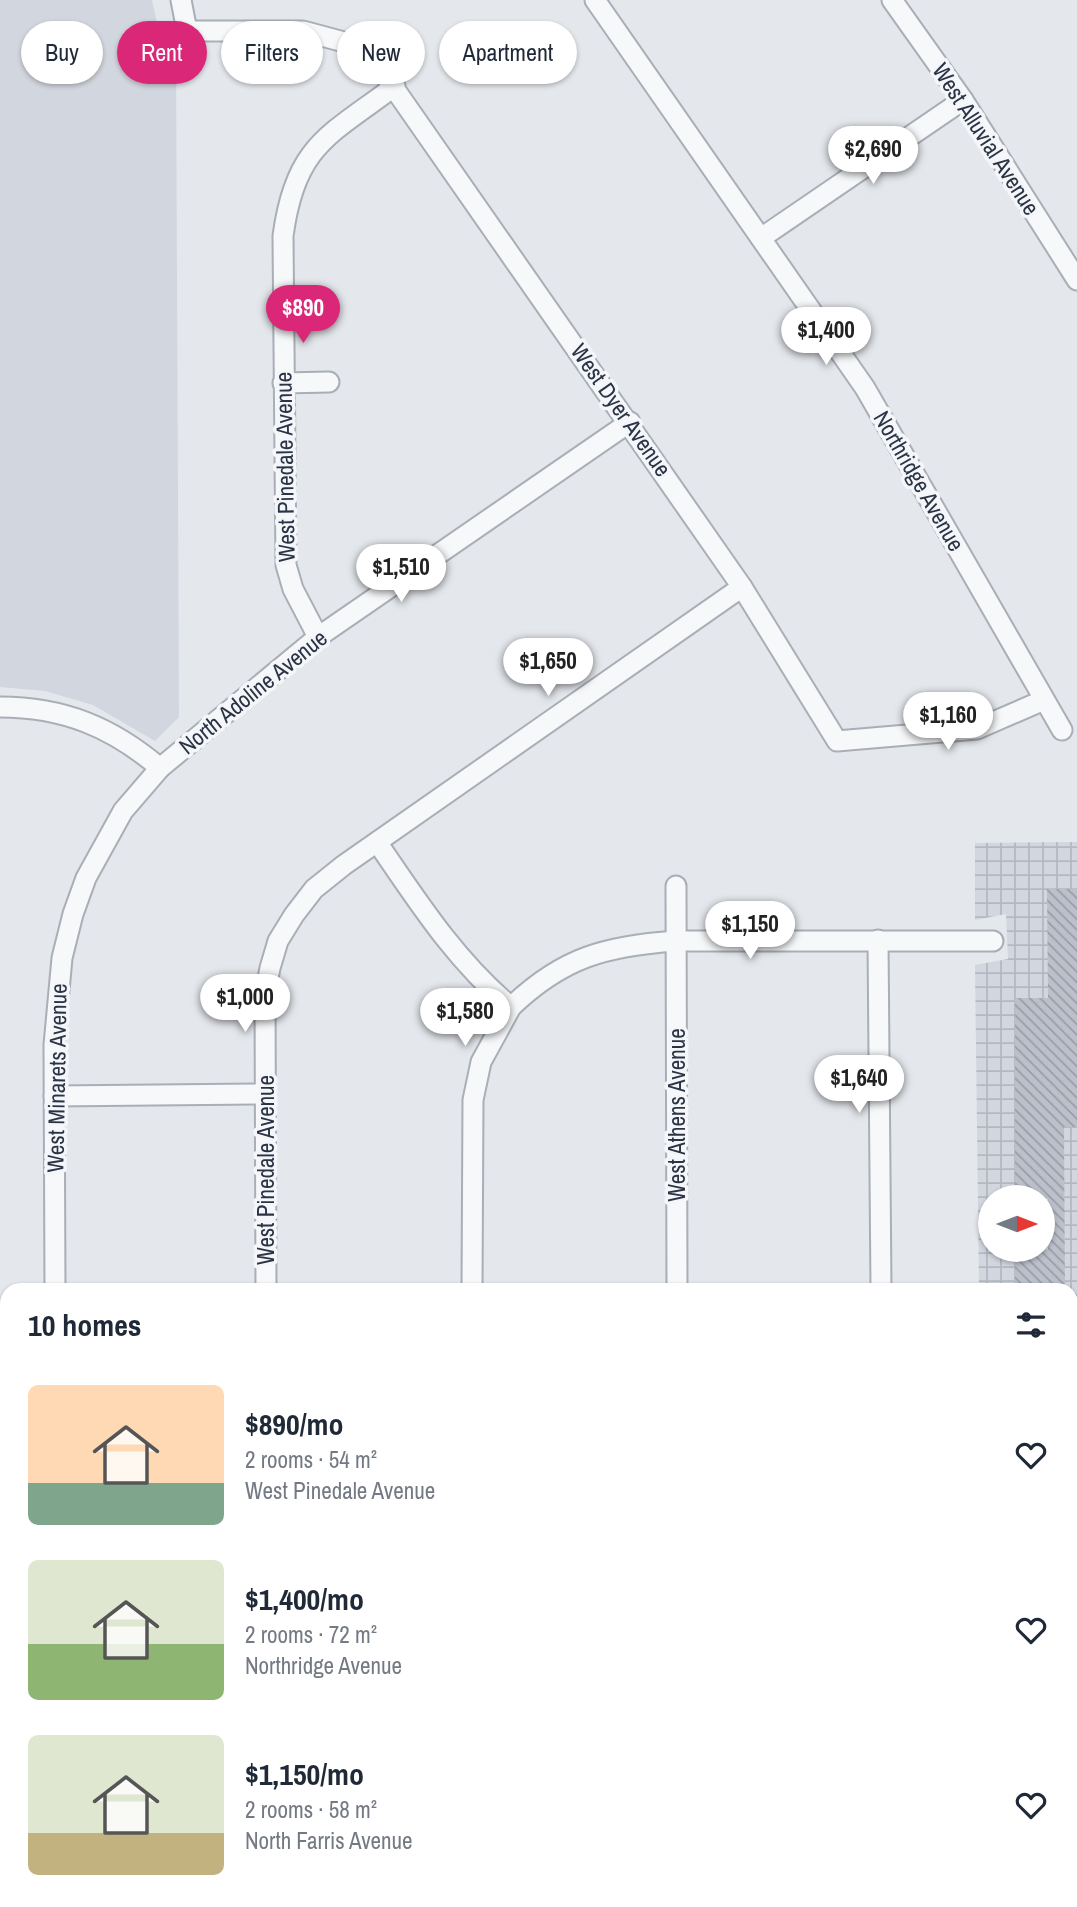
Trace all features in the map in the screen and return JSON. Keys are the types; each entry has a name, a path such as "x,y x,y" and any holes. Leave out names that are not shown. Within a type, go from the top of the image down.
{"street":[{"name":"West Dyer Avenue","path":"181,0 187,31 285,29 319,34 344,41 378,65 396,86 742,587 837,741 977,729 1044,700"},
{"name":"Northridge Avenue","path":"594,0 865,388 1062,730"},
{"name":"West Alluvial Avenue","path":"892,0 963,100 1077,280"},
{"name":"West Pinedale Avenue","path":"318,637 293,589 286,565 283,236 294,181 318,145 396,86"},
{"path":"761,238 963,100"},
{"path":"283,383 329,382"},
{"name":"North Adoline Avenue","path":"0,707 50,710 93,722 126,741 160,768 318,637 629,422"},
{"name":"West Pinedale Avenue","path":"266,1283 265,994 278,941 314,890 377,842 742,587"},
{"name":"West Minarets Avenue","path":"55,1283 56,1002 62,958 73,914 102,845 123,811 160,768"},
{"path":"377,842 447,943 469,970 511,1007"},
{"name":"West Athens Avenue","path":"676,887 677,1283"},
{"path":"878,940 881,1283"},
{"path":"472,1283 473,1100 481,1062 511,1007 536,983 564,965 597,952 629,944 676,941 993,941"},
{"path":"54,1096 265,1094"}],"shaded area":[{"path":"0,0 152,0 157,21 117,21 117,84 176,84 179,717 155,741 93,705 45,691 0,687"},
{"path":"1077,842 1077,1283 979,1283 979,1262 1055,1262 1055,1185 978,1185 978,1209 975,965 1008,959 1006,914 975,920 975,843"}],"building":[{"path":"1047,889 1077,889 1077,1127 1064,1127 1065,1283 1015,1283 1015,1262 1055,1262 1055,1185 1015,1185 1015,998 1048,998"}]}
